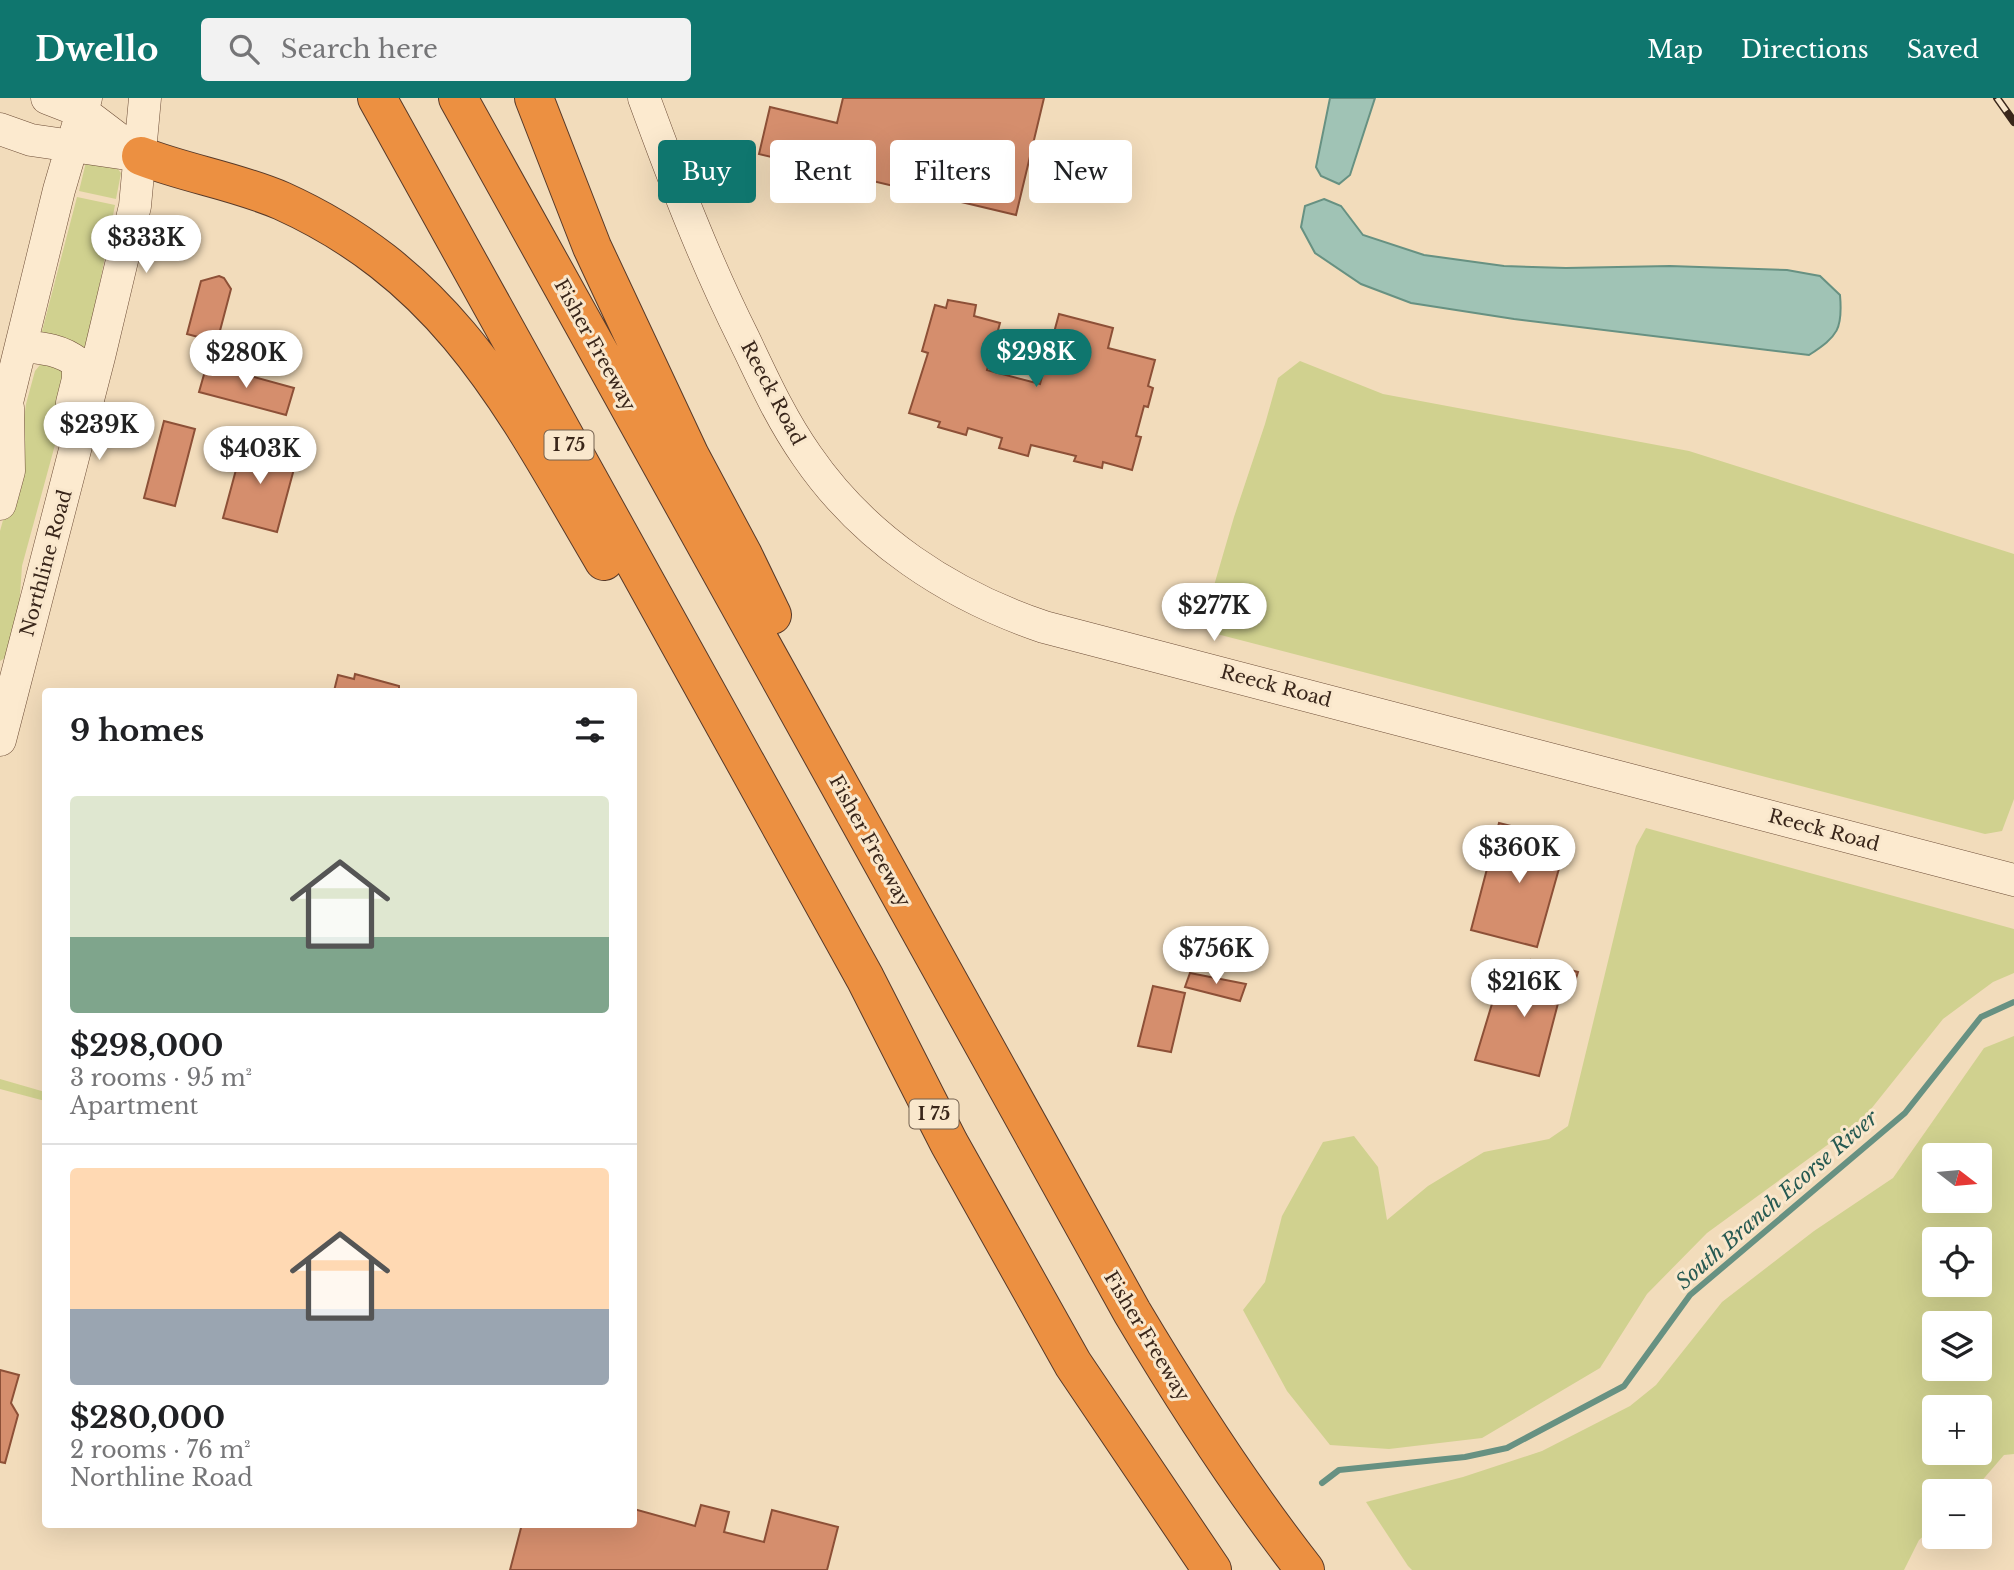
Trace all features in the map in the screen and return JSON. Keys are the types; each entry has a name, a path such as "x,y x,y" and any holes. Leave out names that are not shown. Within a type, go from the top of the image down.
{"highway":[{"name":"I 75","path":"377,98 865,978 949,1143 1073,1364 1212,1570"},
{"name":"Fisher Freeway","path":"458,98 1132,1311 1188,1405 1249,1496 1305,1570"},
{"path":"534,98 592,247 690,456 799,669 827,764"},
{"path":"141,156 173,168 247,187 310,214 375,256 432,303 460,333 503,391 668,670 761,793"}],"street":[{"path":"47,98 84,105 141,156"},
{"name":"Northline Road","path":"0,740 9,673 37,598 124,255 136,201 145,98"},
{"name":"Reeck Road","path":"644,98 713,277 780,413 807,457 839,496 883,539 933,576 959,591 1015,617 1044,627 2014,880"},
{"path":"0,431 59,190 84,105"},
{"path":"0,129 31,140 141,156"},
{"path":"20,346 45,348 67,355 78,363 78,379 32,560 37,598"},
{"path":"0,504 9,471 7,400"}],"green space":[{"path":"86,162 117,168 121,173 116,199 79,191"},
{"path":"77,197 115,205 88,344 82,351 41,335"},
{"path":"1300,361 1383,394 1689,451 2014,554 2014,799 2002,831 1985,834 1213,633 1206,613 1278,378"},
{"path":"49,364 61,368 71,386 22,566 18,623 10,655 0,661 0,531 18,466 26,404 35,371 40,365"},
{"path":"1646,828 2014,929 2014,973 1993,982 1943,1019 1863,1119 1707,1233 1647,1294 1600,1368 1482,1438 1389,1449 1330,1445 1287,1391 1243,1310 1265,1282 1282,1216 1323,1142 1354,1136 1378,1167 1387,1220 1428,1186 1484,1152 1549,1139 1568,1126 1636,846"},
{"path":"2014,1036 2014,1454 2004,1455 1983,1479 1922,1479 1922,1537 1904,1570 1412,1570 1408,1566 1366,1502 1463,1477 1542,1451 1630,1406 1656,1385 1722,1302 1814,1231 1893,1178 1984,1048"},
{"path":"0,1079 42,1091 42,1100 0,1089"}],"shaded area":[{"path":"1330,98 1375,98 1350,175 1339,184 1321,176 1316,167"},
{"path":"1324,199 1341,206 1363,235 1424,255 1504,266 1670,266 1787,270 1820,276 1840,295 1839,324 1832,337 1809,355 1514,319 1411,303 1361,284 1315,253 1301,227 1305,206"}],"building":[{"path":"843,98 1044,98 1034,140 1029,140 1029,161 1016,215 965,203 1015,203 1015,140 890,140 890,185 876,182 876,140 770,140 770,157 759,154 770,107 837,123"},
{"path":"219,276 224,278 231,289 217,342 187,334 201,281"},
{"path":"948,300 976,305 974,316 1000,323 987,370 1040,384 1059,314 1113,328 1108,348 1155,360 1148,386 1153,388 1148,407 1144,406 1136,436 1141,437 1132,470 1103,462 1102,468 1074,461 1076,456 1031,445 1028,456 999,448 1002,438 968,428 966,435 938,427 940,422 909,413 928,353 922,351 935,305 946,308"},
{"path":"207,364 294,388 286,415 199,392"},
{"path":"164,421 195,429 175,506 144,498"},
{"path":"244,440 298,454 277,532 223,518"},
{"path":"355,674 399,688 335,688 338,675 354,679"},
{"path":"1499,823 1567,840 1537,947 1471,930"},
{"path":"1531,960 1578,972 1572,991 1562,988 1539,1076 1475,1060 1498,984 1524,990"},
{"path":"1190,973 1246,984 1240,1001 1185,987"},
{"path":"1153,986 1185,993 1171,1052 1138,1046"},
{"path":"0,1370 19,1375 11,1403 18,1415 5,1463 0,1462"},
{"path":"701,1505 729,1512 724,1532 764,1542 772,1510 838,1527 827,1570 510,1570 521,1528 637,1528 637,1510 695,1526"}],"waterway":[{"name":"South Branch Ecorse River","path":"1322,1483 1339,1470 1465,1457 1507,1448 1624,1386 1690,1295 1905,1113 1981,1017 2014,1002"}],"railway":[{"path":"1997,98 2014,122"}]}
